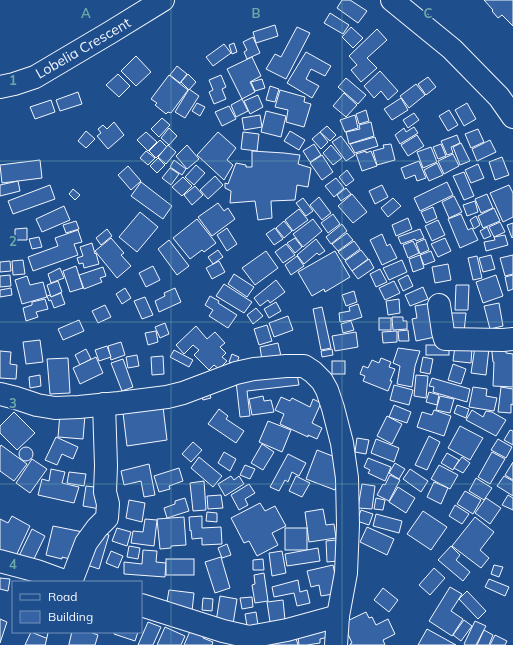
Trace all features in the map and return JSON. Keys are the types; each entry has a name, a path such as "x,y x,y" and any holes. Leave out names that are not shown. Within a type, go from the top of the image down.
{"street":[{"name":"Lobelia Crescent","path":"0,87 35,77 163,0"},
{"path":"392,0 452,49 499,97 513,117"},
{"path":"439,305 445,339 513,339"},
{"path":"0,394 37,405 54,408 167,397 189,391 236,373 254,369 304,366 313,372 322,381 327,390 333,408 342,443 347,478 348,525 346,573 338,616 336,645"},
{"path":"71,581 86,543 97,528 107,518 108,504 105,492 106,466 104,404"},
{"path":"0,561 37,571 64,581"},
{"path":"142,605 223,631 249,637 286,630 338,616"},
{"path":"57,645 60,633"}],"building":[{"path":"342,0 350,0 367,11 358,23 337,8"},
{"path":"484,0 513,0 513,26 502,15 498,18"},
{"path":"330,13 349,25 343,34 324,23"},
{"path":"275,25 278,36 256,43 253,32"},
{"path":"297,27 310,33 286,79 266,69 275,54 281,57"},
{"path":"351,27 363,38 353,48 342,37"},
{"path":"377,29 387,40 367,58 377,68 361,82 351,70 357,65 349,56"},
{"path":"253,37 260,53 247,59 244,52 247,50 243,42"},
{"path":"234,43 237,52 232,54 229,45"},
{"path":"224,44 231,53 213,66 206,57"},
{"path":"306,52 331,66 325,76 311,69 306,79 319,86 312,98 287,83"},
{"path":"136,56 151,72 136,86 121,71"},
{"path":"252,57 261,76 250,82 255,92 242,99 227,69"},
{"path":"177,66 187,74 180,83 170,75"},
{"path":"380,71 398,91 388,100 381,91 374,98 364,86"},
{"path":"118,74 130,86 119,97 106,85"},
{"path":"188,74 196,82 189,90 181,82"},
{"path":"169,75 188,90 171,113 168,112 166,114 155,105 157,103 151,99"},
{"path":"221,75 226,87 222,89 226,99 214,104 209,92 213,90 209,80"},
{"path":"428,77 436,87 426,95 418,84"},
{"path":"346,78 366,95 358,104 338,87"},
{"path":"262,79 265,88 255,91 251,82"},
{"path":"416,84 425,95 409,108 400,96"},
{"path":"270,86 279,89 275,102 266,100"},
{"path":"189,89 199,96 185,118 175,112"},
{"path":"280,90 305,97 304,102 311,104 304,127 286,122 288,110 275,107"},
{"path":"78,92 82,104 60,111 56,100"},
{"path":"344,93 357,105 346,117 333,106"},
{"path":"258,95 263,107 250,114 244,101"},
{"path":"401,98 408,110 392,120 384,109"},
{"path":"242,99 248,111 236,117 231,105"},
{"path":"51,100 55,112 35,119 30,107"},
{"path":"197,103 205,107 200,116 192,111"},
{"path":"467,103 476,119 464,126 455,110"},
{"path":"229,106 236,119 222,126 215,112"},
{"path":"366,110 369,121 359,124 356,114"},
{"path":"449,110 458,125 448,131 439,116"},
{"path":"266,111 286,116 281,137 261,132"},
{"path":"414,113 419,120 408,128 403,120"},
{"path":"260,115 262,127 244,130 242,118"},
{"path":"355,115 358,128 345,132 340,120"},
{"path":"162,118 170,125 159,137 151,129"},
{"path":"114,122 124,135 108,149 97,136 101,133 98,129 103,125 107,129"},
{"path":"371,122 374,136 349,144 346,132 360,129 359,125"},
{"path":"327,126 336,135 330,141 320,132"},
{"path":"414,127 418,133 400,144 395,135 404,128 406,132"},
{"path":"169,128 177,136 169,145 161,138"},
{"path":"478,129 484,142 471,148 465,134"},
{"path":"86,131 95,139 86,148 78,141"},
{"path":"290,131 305,140 299,150 284,141"},
{"path":"146,132 157,142 148,151 137,140"},
{"path":"218,132 236,148 227,160 233,165 224,180 197,155"},
{"path":"243,132 259,134 257,151 241,149"},
{"path":"320,132 328,142 321,149 312,139"},
{"path":"417,135 424,146 408,156 401,145"},
{"path":"457,135 460,143 451,147 453,153 447,155 441,141"},
{"path":"341,136 355,155 346,161 332,142"},
{"path":"375,137 378,146 355,153 350,144"},
{"path":"160,140 167,147 156,158 149,151"},
{"path":"490,140 496,152 477,161 472,149"},
{"path":"461,143 470,161 460,165 453,147"},
{"path":"314,144 321,155 310,162 303,151"},
{"path":"391,144 395,160 377,165 373,151 384,148 383,145"},
{"path":"441,144 446,156 438,159 433,147"},
{"path":"168,145 176,152 166,164 158,157"},
{"path":"187,145 199,159 187,169 176,156"},
{"path":"331,145 342,158 333,165 323,153"},
{"path":"431,147 437,162 423,168 417,152"},
{"path":"146,151 155,158 148,165 140,158"},
{"path":"252,151 300,155 298,164 311,168 308,187 297,185 295,200 271,201 272,218 258,220 255,201 230,203 231,191 225,188 225,183 228,184 236,163 246,165 246,167 252,167"},
{"path":"366,151 366,153 371,151 377,166 362,171 356,154"},
{"path":"453,154 459,166 444,174 438,161"},
{"path":"322,155 333,172 322,180 310,163"},
{"path":"502,157 509,175 495,180 489,162"},
{"path":"158,158 165,165 157,173 150,166"},
{"path":"40,160 42,178 2,183 0,165"},
{"path":"174,160 186,169 182,175 170,167"},
{"path":"419,161 426,178 417,181 415,175 405,179 401,168"},
{"path":"437,163 443,175 429,181 424,170"},
{"path":"478,164 484,178 471,183 465,170"},
{"path":"196,165 205,173 194,185 185,177"},
{"path":"128,166 141,181 131,190 118,175"},
{"path":"170,168 179,174 171,185 162,178"},
{"path":"347,170 354,180 346,186 339,177"},
{"path":"464,172 474,196 464,200 453,176"},
{"path":"215,176 223,185 208,199 200,190"},
{"path":"183,177 192,186 182,196 172,187"},
{"path":"336,178 344,188 334,197 325,186"},
{"path":"18,181 20,191 0,196 0,185"},
{"path":"141,182 172,206 163,219 131,196"},
{"path":"447,182 453,195 420,211 414,198"},
{"path":"50,185 55,199 13,214 8,201"},
{"path":"382,185 388,197 375,204 369,191"},
{"path":"509,185 513,193 513,217 503,222 490,193"},
{"path":"195,186 203,195 192,205 184,195"},
{"path":"346,188 351,194 341,201 337,195"},
{"path":"73,189 80,195 75,200 69,194"},
{"path":"352,194 367,212 353,223 338,206"},
{"path":"487,194 493,208 481,213 475,199"},
{"path":"454,196 462,212 449,218 442,202"},
{"path":"319,197 331,213 322,220 310,205"},
{"path":"303,198 313,211 306,216 296,203"},
{"path":"393,198 401,206 388,217 381,208"},
{"path":"475,201 478,212 467,216 463,205"},
{"path":"218,203 224,211 228,208 235,219 212,236 198,217"},
{"path":"64,206 70,220 42,232 36,219"},
{"path":"433,207 437,218 426,223 421,212"},
{"path":"494,208 500,221 483,228 478,216"},
{"path":"299,209 308,220 293,231 285,220"},
{"path":"140,212 158,227 137,252 119,237"},
{"path":"333,214 340,224 328,233 321,223"},
{"path":"461,214 468,230 472,228 478,240 460,248 448,219"},
{"path":"476,216 480,225 474,229 470,220"},
{"path":"408,218 412,229 396,236 392,225"},
{"path":"197,219 216,243 204,252 202,250 190,259 173,238"},
{"path":"313,219 322,231 303,247 293,234"},
{"path":"438,220 445,235 432,241 425,226"},
{"path":"76,221 79,229 66,233 63,225"},
{"path":"284,221 292,231 284,238 276,228"},
{"path":"500,222 505,232 494,237 489,227"},
{"path":"513,223 513,237 512,238 507,225"},
{"path":"342,224 347,231 331,244 326,237"},
{"path":"487,227 491,236 484,239 480,231"},
{"path":"27,228 27,240 15,240 15,229"},
{"path":"227,228 237,244 227,251 217,235"},
{"path":"275,228 283,239 274,245 266,234"},
{"path":"107,229 112,236 101,245 96,238"},
{"path":"420,229 424,238 416,241 415,239 401,244 398,237"},
{"path":"78,230 82,242 74,244 78,255 33,271 28,257 58,246 55,238"},
{"path":"347,233 353,240 338,251 332,244"},
{"path":"382,234 387,246 390,244 397,258 382,265 370,240"},
{"path":"505,235 508,245 486,251 484,242 495,240 494,237"},
{"path":"39,237 42,247 32,249 29,239"},
{"path":"111,238 124,253 121,255 131,266 117,278 95,251"},
{"path":"295,238 302,247 295,253 287,243"},
{"path":"445,238 451,251 438,257 431,244"},
{"path":"316,239 325,251 319,255 317,253 304,264 297,255"},
{"path":"425,239 429,250 420,254 416,243"},
{"path":"169,240 189,266 177,275 158,249"},
{"path":"354,241 360,249 345,260 338,252"},
{"path":"413,241 419,253 408,258 403,245"},
{"path":"92,243 99,264 84,268 83,263 79,264 77,258 83,256 80,247"},
{"path":"286,244 295,255 283,263 275,252"},
{"path":"218,250 223,257 213,264 208,257"},
{"path":"361,250 368,259 352,271 345,261"},
{"path":"266,251 278,268 255,285 242,268"},
{"path":"335,251 350,277 325,292 324,289 312,296 298,272"},
{"path":"431,251 435,261 424,265 420,255"},
{"path":"420,255 424,268 413,272 409,259"},
{"path":"491,255 495,269 483,272 479,258"},
{"path":"513,255 513,274 505,276 500,258"},
{"path":"297,256 304,266 291,275 285,265"},
{"path":"477,256 482,278 473,280 468,258"},
{"path":"369,259 374,268 358,279 352,271"},
{"path":"23,260 25,274 13,275 12,261"},
{"path":"402,260 407,272 389,280 383,268"},
{"path":"10,261 11,271 0,272 0,262"},
{"path":"219,261 225,272 212,279 206,268"},
{"path":"448,264 451,280 435,283 432,267"},
{"path":"76,266 83,288 70,292 63,271"},
{"path":"153,266 160,280 146,287 139,273"},
{"path":"103,267 106,276 100,278 102,282 84,289 79,275"},
{"path":"60,268 64,278 51,283 48,274"},
{"path":"380,269 387,282 376,287 370,274"},
{"path":"234,274 254,287 247,297 228,284"},
{"path":"10,275 11,286 0,287 0,276"},
{"path":"408,275 413,286 403,291 398,280"},
{"path":"496,275 503,296 483,303 476,282"},
{"path":"513,275 513,289 508,291 505,277"},
{"path":"27,276 30,285 43,282 47,297 22,304 15,280"},
{"path":"276,280 285,292 270,303 268,300 260,306 254,298"},
{"path":"58,281 62,292 51,297 47,285"},
{"path":"394,281 400,293 385,300 379,288"},
{"path":"224,284 252,302 244,313 216,296"},
{"path":"456,285 469,285 468,310 455,310"},
{"path":"423,287 428,299 410,306 405,295"},
{"path":"11,288 12,295 0,297 0,290"},
{"path":"125,288 131,298 122,304 116,294"},
{"path":"175,288 181,302 159,312 155,301 165,296 164,293"},
{"path":"354,291 357,302 346,306 342,295"},
{"path":"61,293 65,304 54,308 51,300 49,301 47,296 50,295 51,297"},
{"path":"210,296 237,315 228,328 209,316 213,310 205,305"},
{"path":"145,297 153,315 142,319 134,301"},
{"path":"45,299 48,309 36,312 38,317 26,321 23,308 32,305 32,302"},
{"path":"399,299 400,313 388,315 386,301"},
{"path":"276,302 281,311 269,318 264,309"},
{"path":"432,303 435,337 416,341 412,319 417,318 415,306"},
{"path":"499,303 503,326 490,329 484,306"},
{"path":"358,304 362,317 340,322 339,313 350,311 349,307"},
{"path":"105,305 111,317 98,323 92,311"},
{"path":"322,307 331,348 321,350 313,309"},
{"path":"256,308 263,316 253,324 247,315"},
{"path":"451,313 466,313 464,332 449,331"},
{"path":"288,316 293,330 274,337 269,323"},
{"path":"392,317 403,317 403,321 407,321 407,329 393,330"},
{"path":"379,318 391,318 391,330 379,330"},
{"path":"79,320 84,331 63,340 58,329"},
{"path":"351,321 354,330 343,333 341,324"},
{"path":"165,323 169,334 160,338 155,327"},
{"path":"267,325 272,341 259,345 254,329"},
{"path":"196,326 207,339 215,332 225,343 220,347 226,353 222,357 227,361 219,369 214,365 209,370 194,355 199,350 193,345 184,354 176,345"},
{"path":"408,330 409,341 399,341 398,331"},
{"path":"156,331 158,342 148,345 145,333"},
{"path":"397,331 397,342 383,343 382,332"},
{"path":"356,332 358,347 335,351 332,336"},
{"path":"40,340 43,362 26,364 23,342"},
{"path":"121,342 125,355 111,360 108,346"},
{"path":"505,342 506,353 513,354 513,387 493,386 494,362 491,343"},
{"path":"278,343 281,356 262,360 260,347"},
{"path":"426,345 449,345 449,355 426,355"},
{"path":"107,346 111,357 99,361 95,350"},
{"path":"455,346 472,348 471,363 453,361"},
{"path":"475,347 489,348 486,375 471,373"},
{"path":"398,348 420,351 415,366 412,387 397,384 400,366 393,363"},
{"path":"86,349 91,359 80,365 75,355"},
{"path":"332,349 333,355 322,357 321,351"},
{"path":"174,350 193,360 189,367 170,357"},
{"path":"0,351 11,352 10,364 17,365 16,379 0,378"},
{"path":"232,354 239,357 236,365 229,362"},
{"path":"137,355 139,366 128,368 126,357"},
{"path":"163,356 164,374 152,375 151,357"},
{"path":"96,357 103,373 80,384 73,368"},
{"path":"423,357 433,359 430,374 420,372"},
{"path":"68,358 70,393 50,394 47,359"},
{"path":"381,358 391,362 389,367 395,369 388,391 363,381 365,376 360,374 363,366 368,368 372,360 379,363"},
{"path":"123,359 133,387 122,391 111,363"},
{"path":"332,361 345,361 345,374 332,374"},
{"path":"453,364 466,369 461,384 448,380"},
{"path":"297,374 299,385 247,391 250,416 240,417 236,381"},
{"path":"40,375 41,386 30,388 29,377"},
{"path":"416,375 428,376 426,398 414,396"},
{"path":"432,378 470,389 467,402 433,392 434,387 429,386"},
{"path":"394,385 413,390 409,405 390,400"},
{"path":"473,387 487,389 486,396 497,398 494,411 469,407"},
{"path":"501,387 513,389 513,405 511,404 511,413 498,412"},
{"path":"209,392 211,398 203,400 201,395"},
{"path":"429,392 439,395 437,405 426,402"},
{"path":"263,396 264,401 271,400 274,412 252,415 249,399"},
{"path":"440,396 454,399 450,413 436,410"},
{"path":"281,397 290,401 292,398 310,407 313,399 321,403 312,423 322,428 317,439 308,435 308,437 280,424 284,414 275,410"},
{"path":"394,405 411,412 407,423 389,417"},
{"path":"457,405 469,409 466,418 454,413"},
{"path":"163,407 167,440 127,446 123,413"},
{"path":"219,409 228,416 226,419 244,431 236,443 208,424"},
{"path":"434,410 451,416 444,436 417,427 422,412 432,415"},
{"path":"472,410 483,417 486,411 492,412 506,420 496,436 466,420"},
{"path":"14,412 35,433 17,450 0,433 0,426"},
{"path":"60,413 85,415 83,439 58,437"},
{"path":"387,416 402,424 392,444 377,436"},
{"path":"268,421 291,430 282,452 259,442"},
{"path":"460,426 483,438 470,460 448,448"},
{"path":"510,430 513,431 513,445 504,440"},
{"path":"429,436 440,442 427,470 415,465"},
{"path":"56,437 78,447 73,459 62,454 57,465 45,460"},
{"path":"357,438 369,440 366,454 355,452"},
{"path":"376,439 399,448 394,462 371,453"},
{"path":"498,439 512,447 506,458 491,450"},
{"path":"193,442 202,450 191,462 182,454"},
{"path":"262,444 274,452 263,470 251,463"},
{"path":"1,445 27,464 14,481 0,471"},
{"path":"23,447 29,447 33,451 33,457 29,461 23,461 19,457 19,451"},
{"path":"317,450 340,459 344,466 335,490 306,479"},
{"path":"224,452 236,459 230,471 218,463"},
{"path":"492,452 505,459 490,484 478,477"},
{"path":"447,453 459,460 453,470 441,463"},
{"path":"288,454 306,463 299,476 292,472 288,482 285,480 279,491 270,487"},
{"path":"199,457 222,476 213,487 191,468"},
{"path":"462,457 470,463 463,473 454,468"},
{"path":"368,458 391,467 385,481 368,473 370,470 364,467"},
{"path":"32,459 47,469 30,493 16,483"},
{"path":"513,462 513,480 505,475"},
{"path":"395,463 405,469 399,479 389,473"},
{"path":"149,464 155,495 144,497 141,481 124,485 121,471"},
{"path":"245,465 255,469 250,479 240,475"},
{"path":"439,465 458,475 450,489 431,479"},
{"path":"179,468 183,481 169,486 170,489 159,492 154,476"},
{"path":"51,469 65,472 62,483 79,487 74,503 38,495 42,479 49,481"},
{"path":"410,469 428,481 421,492 403,479"},
{"path":"69,472 86,474 84,486 67,483"},
{"path":"390,475 400,480 389,501 377,495 383,484 385,485"},
{"path":"231,476 234,480 239,476 244,484 225,496 218,484"},
{"path":"296,476 310,483 302,497 289,491"},
{"path":"504,476 513,481 513,496 497,486"},
{"path":"476,478 492,488 484,500 469,491"},
{"path":"204,481 206,510 193,511 190,483"},
{"path":"434,482 448,488 441,504 427,497"},
{"path":"249,484 255,493 245,499 248,505 239,510 231,495"},
{"path":"362,484 375,486 372,509 358,508"},
{"path":"86,486 103,488 100,509 83,506"},
{"path":"398,487 415,498 406,513 389,502"},
{"path":"465,491 481,500 473,514 457,504"},
{"path":"221,495 223,508 208,509 207,496"},
{"path":"508,495 513,498 513,510 502,505"},
{"path":"185,498 189,511 167,518 164,508 175,504 175,501"},
{"path":"376,498 385,500 383,510 374,509"},
{"path":"486,498 501,508 490,524 475,513"},
{"path":"129,500 145,503 142,522 126,518"},
{"path":"260,503 265,511 275,506 286,526 272,533 278,545 257,556 249,541 244,543 231,518"},
{"path":"455,505 469,514 462,524 449,516"},
{"path":"323,509 326,525 334,524 336,538 309,542 305,512"},
{"path":"361,510 373,514 369,525 357,521"},
{"path":"423,511 447,527 431,550 407,534"},
{"path":"207,512 217,513 217,522 206,521"},
{"path":"376,514 402,521 399,533 373,526"},
{"path":"12,516 30,526 14,560 0,553 0,519 8,523"},
{"path":"202,516 202,528 221,527 222,544 202,545 202,538 192,539 189,517"},
{"path":"184,517 186,545 171,546 171,548 160,549 157,519"},
{"path":"475,517 494,532 480,550 489,558 481,568 452,546"},
{"path":"145,519 157,520 154,546 131,543 133,531 143,532"},
{"path":"53,526 83,532 74,560 46,555"},
{"path":"367,527 394,539 387,555 360,542"},
{"path":"117,528 131,532 127,546 112,541"},
{"path":"285,528 307,528 307,550 285,550"},
{"path":"32,529 45,536 32,563 19,556"},
{"path":"97,531 109,535 99,569 87,565"},
{"path":"336,540 338,561 327,562 326,541"},
{"path":"227,544 231,555 222,558 218,548"},
{"path":"129,546 140,548 138,559 127,557"},
{"path":"451,546 460,555 456,560 470,572 463,581 438,560"},
{"path":"318,548 320,561 287,566 285,554"},
{"path":"143,550 157,551 156,562 166,563 165,577 124,574 124,562 142,564"},
{"path":"111,551 123,556 118,568 106,563"},
{"path":"282,551 286,573 272,576 269,553"},
{"path":"221,557 230,588 215,593 205,562"},
{"path":"166,559 194,559 194,575 166,575"},
{"path":"263,559 264,570 253,570 253,560"},
{"path":"333,565 339,593 321,596 319,585 311,587 307,571"},
{"path":"494,565 503,567 499,577 491,574"},
{"path":"434,568 445,578 430,595 419,585"},
{"path":"264,573 268,601 255,603 252,585 255,584 254,575"},
{"path":"0,578 10,579 8,591 0,589"},
{"path":"489,579 509,587 505,596 485,587"},
{"path":"298,580 300,592 307,590 310,603 297,606 294,593 274,597 272,587"},
{"path":"450,587 462,594 451,611 463,619 452,636 429,621"},
{"path":"383,588 398,600 389,612 374,600"},
{"path":"169,590 194,593 192,611 166,608"},
{"path":"467,591 486,611 478,619 459,599"},
{"path":"220,596 237,599 233,624 216,622"},
{"path":"252,597 253,607 242,609 240,598"},
{"path":"203,598 213,599 212,611 202,610"},
{"path":"283,600 285,620 270,622 267,602"},
{"path":"256,612 258,625 247,626 245,614"},
{"path":"366,612 369,618 372,617 376,625 388,619 395,634 383,640 385,645 350,645 352,643 343,623"},
{"path":"0,619 7,622 0,643"},
{"path":"464,620 472,626 461,641 453,635"},
{"path":"475,621 486,626 476,645 466,645 464,644"},
{"path":"148,622 161,627 153,645 138,645"},
{"path":"327,626 328,637 320,639 320,643 299,645 297,630"},
{"path":"165,627 185,636 181,645 157,645"},
{"path":"191,629 204,635 203,638 213,642 212,645 184,645"},
{"path":"427,629 456,645 418,645"},
{"path":"484,630 493,635 489,645 477,645"},
{"path":"294,632 298,645 273,645 272,638"},
{"path":"31,633 56,642 55,645 25,645"},
{"path":"71,633 93,633 98,635 95,645 66,645"},
{"path":"114,633 138,633 135,641"},
{"path":"495,635 507,641 505,645 490,645"}]}
